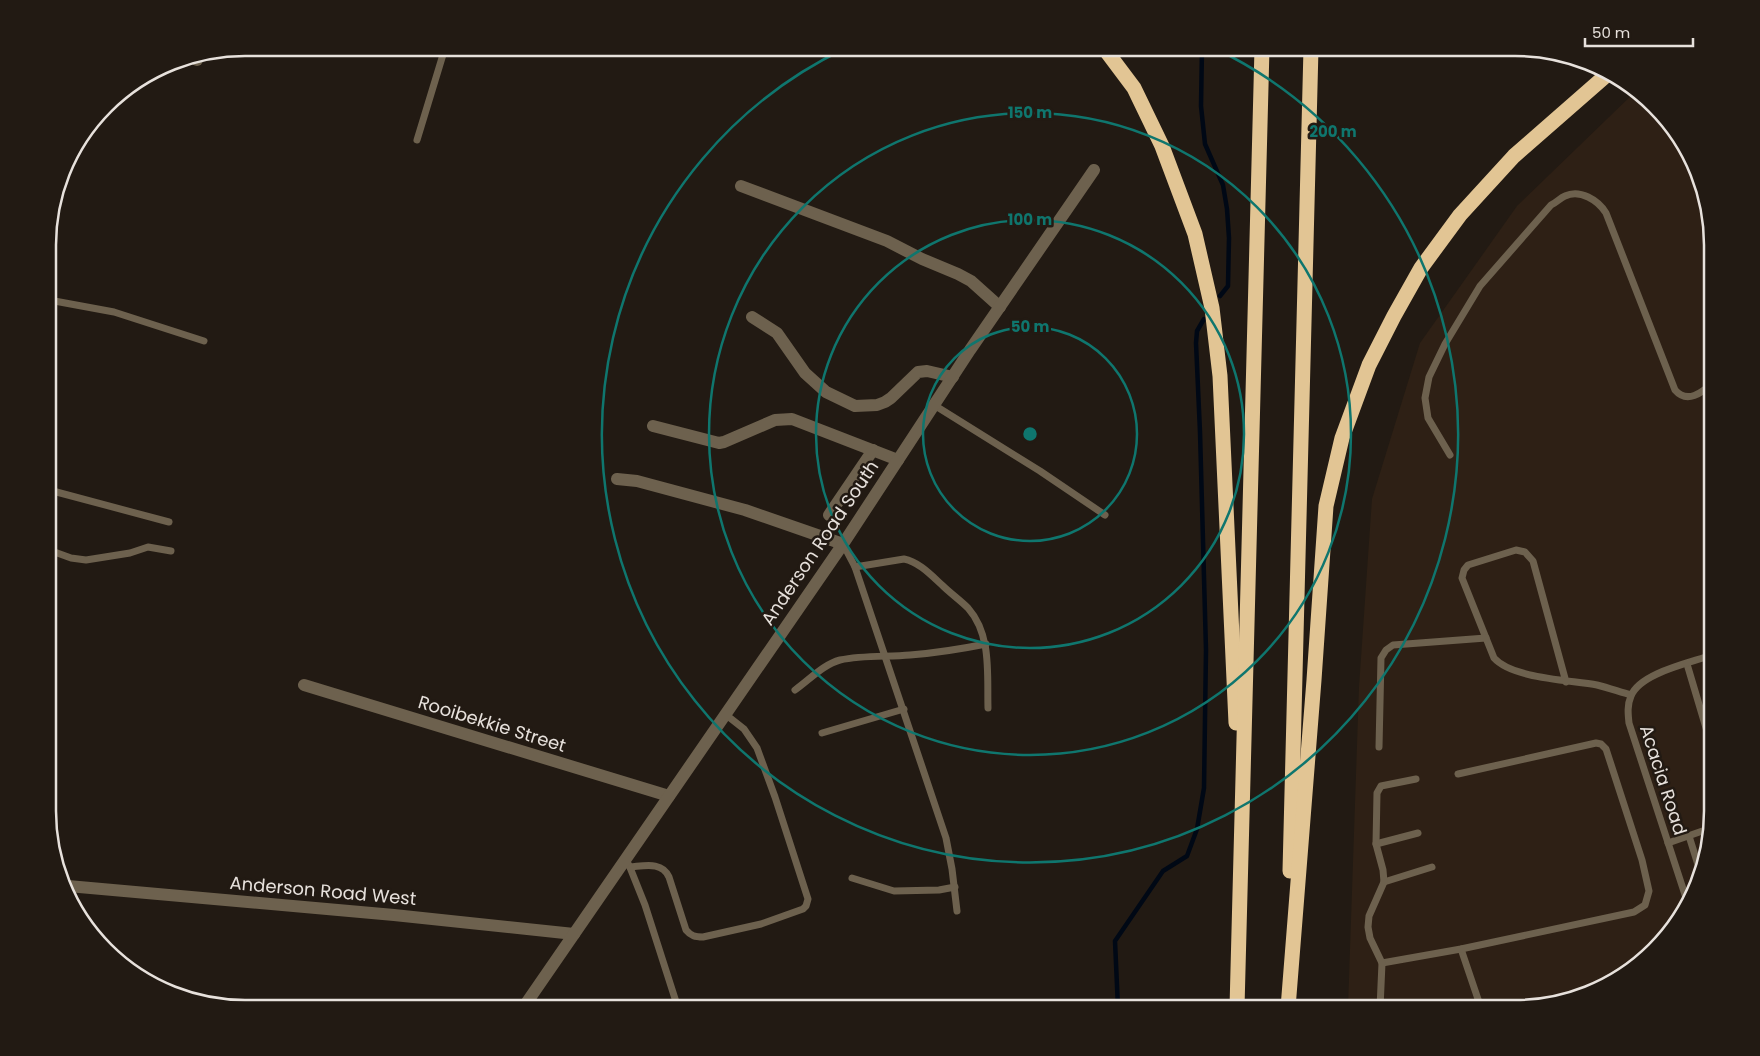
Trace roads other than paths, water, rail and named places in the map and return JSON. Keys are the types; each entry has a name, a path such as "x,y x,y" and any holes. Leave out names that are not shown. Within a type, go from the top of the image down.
{"highway":[{"path":"1110,56 1134,88 1162,146 1195,234 1212,308 1220,376 1242,849"},
{"path":"1237,1000 1262,56"},
{"path":"1287,1000 1311,56"},
{"path":"1288,1000 1314,680 1326,506 1342,438 1369,365 1421,268 1460,215 1514,156 1603,78"}],"street":[{"name":"Anderson Road South","path":"529,1000 574,934 628,863 669,796 842,544 953,376 1094,170"},
{"path":"741,186 887,241 966,278 1000,307"},
{"path":"752,317 777,333 805,373 826,392 855,406 877,405 885,402 918,372 923,370 953,376"},
{"path":"653,426 718,443 775,420 792,419 898,460"},
{"path":"829,515 873,450"},
{"path":"617,479 637,481 745,510 842,544"},
{"name":"Rooibekkie Street","path":"304,685 669,796"},
{"name":"Anderson Road West","path":"72,886 394,915 574,934"}],"lane":[{"path":"417,140 443,56"},
{"path":"1450,455 1428,418 1425,398 1429,377 1480,286 1551,205 1566,195 1590,197 1601,204 1675,390 1678,393 1691,397 1704,390"},
{"path":"56,301 114,312 204,341"},
{"path":"934,405 1032,466 1105,515"},
{"path":"56,492 169,522"},
{"path":"842,544 855,567 946,838 955,887 957,911"},
{"path":"56,553 71,558 86,560 148,547 171,551"},
{"path":"1566,682 1533,561 1525,552 1516,550 1468,565 1464,570 1462,578 1494,658 1500,665 1510,670 1566,682 1597,685 1631,695 1641,682 1661,672 1704,658"},
{"path":"855,567 904,559 913,562 930,574 969,609 978,622 986,644 988,708"},
{"path":"1379,747 1382,658 1386,650 1393,645 1486,638"},
{"path":"795,690 829,665 840,660 940,652 986,644"},
{"path":"1687,664 1704,721"},
{"name":"Acacia Road","path":"1631,695 1628,708 1629,723 1685,894"},
{"path":"822,733 904,709"},
{"path":"676,1000 646,905 628,863 651,865 665,870 686,930 691,936 696,937 761,924 803,909 808,899 757,748 744,729 725,714"},
{"path":"1382,963 1461,949 1634,912 1645,905 1649,891 1642,860 1606,749 1601,744 1596,743 1458,774"},
{"path":"1380,1000 1382,963 1370,938 1368,927 1368,916 1384,882 1376,844 1377,794 1379,787 1416,779"},
{"path":"1668,843 1702,831"},
{"path":"1376,844 1418,833"},
{"path":"1688,836 1697,861"},
{"path":"1384,882 1432,867"},
{"path":"852,878 894,891 939,890 955,887"},
{"path":"1461,949 1478,1000"}],"waterway":[{"path":"1202,56 1201,106 1205,144 1223,185 1227,209 1229,238 1228,286 1220,296"},
{"path":"1118,1000 1115,941 1163,871 1187,856 1197,829 1204,788 1206,650 1196,343 1197,331 1204,319"}]}
